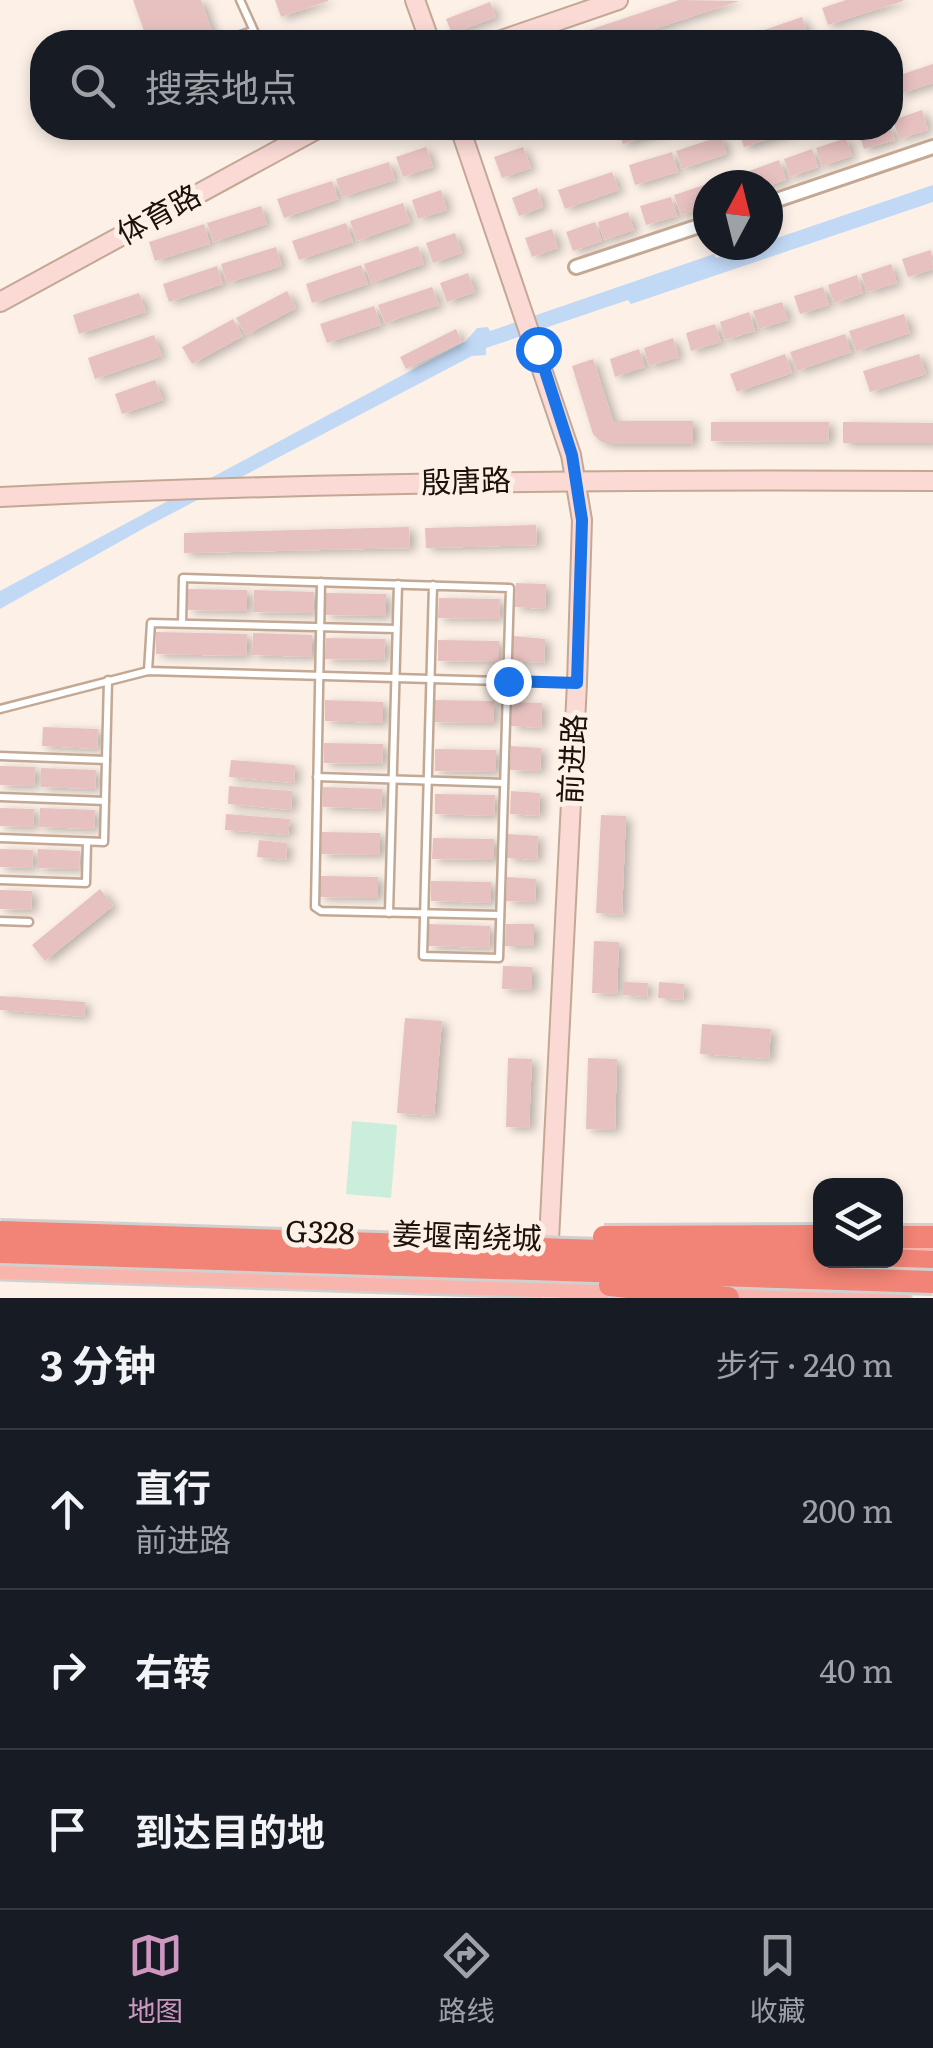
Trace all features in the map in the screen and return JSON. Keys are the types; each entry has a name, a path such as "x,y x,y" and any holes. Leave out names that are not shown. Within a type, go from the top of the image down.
{"highway":[{"name":"姜堰南绕城","path":"0,1232 813,1258"},
{"path":"311,1242 813,1236"},
{"path":"903,1237 933,1237"},
{"name":"姜堰南绕城","path":"0,1252 933,1282"},
{"path":"903,1261 933,1262"},
{"path":"472,1268 727,1296"}],"main road":[{"name":"G328","path":"0,1222 813,1247"},
{"path":"903,1248 933,1250"},
{"name":"G328","path":"0,1269 550,1293 900,1298"}],"street":[{"path":"415,0 426,30"},
{"path":"531,30 618,0"},
{"name":"体育路","path":"0,302 297,140"},
{"name":"前进路","path":"464,140 538,349 576,479 582,520 549,1240 550,1293"},
{"path":"783,198 933,147"},
{"path":"576,268 693,228"},
{"name":"殷唐路","path":"0,497 576,479 933,482"}],"lane":[{"path":"240,0 252,30"},
{"path":"182,624 183,578 432,585 510,588 499,958 423,956 432,585"},
{"path":"321,582 315,907 321,911 500,915"},
{"path":"389,913 398,584"},
{"path":"148,671 151,623 396,629"},
{"path":"0,710 148,671 577,683"},
{"path":"0,838 104,842 108,680"},
{"path":"0,756 106,760"},
{"path":"316,777 504,783"},
{"path":"0,797 105,801"},
{"path":"0,880 86,883 87,842"},
{"path":"0,921 30,922"}],"green space":[{"path":"352,1121 397,1125 391,1198 346,1194"}],"water":[{"path":"933,185 933,202 783,253 783,236"},
{"path":"697,260 761,260 486,348 486,355 472,356 146,527 0,609 0,591 466,341 477,328 488,327 490,331"}],"building":[{"path":"133,0 201,0 212,30 144,30"},
{"path":"275,0 328,0 328,1 281,17"},
{"path":"679,0 739,1 651,30 589,30"},
{"path":"846,0 903,1 828,25 822,8"},
{"path":"490,2 496,17 462,30 450,30 446,19"},
{"path":"802,17 806,30 764,30"},
{"path":"933,64 933,83 903,93 903,74"},
{"path":"922,110 928,130 903,138 903,117"},
{"path":"709,140 722,140 727,154 682,169 676,151"},
{"path":"742,140 766,140 744,147"},
{"path":"847,140 852,156 822,166 816,148"},
{"path":"861,140 895,140 864,149"},
{"path":"426,147 433,167 403,177 396,157"},
{"path":"523,147 531,168 502,178 494,157"},
{"path":"812,149 818,167 790,177 784,159"},
{"path":"672,152 678,172 635,185 629,165"},
{"path":"779,160 782,170 752,170"},
{"path":"389,162 395,180 342,197 336,179"},
{"path":"612,172 619,190 565,209 558,190"},
{"path":"332,181 338,199 284,218 277,199"},
{"path":"537,188 543,207 519,216 512,198"},
{"path":"693,189 693,211 681,215 674,195"},
{"path":"441,190 447,210 418,219 412,200"},
{"path":"671,197 677,216 646,225 640,206"},
{"path":"403,203 410,222 357,241 350,221"},
{"path":"261,206 267,224 213,242 207,223"},
{"path":"628,212 634,230 604,240 598,222"},
{"path":"595,222 602,241 573,251 566,232"},
{"path":"346,223 353,242 299,260 292,241"},
{"path":"204,224 210,244 155,261 149,242"},
{"path":"552,229 558,248 532,257 525,238"},
{"path":"455,233 462,253 433,263 426,243"},
{"path":"418,246 424,264 371,283 364,264"},
{"path":"276,247 282,266 227,283 221,264"},
{"path":"931,250 933,269 908,277 902,259"},
{"path":"891,264 897,283 867,292 861,274"},
{"path":"361,265 368,284 312,303 306,284"},
{"path":"217,266 223,284 169,302 163,284"},
{"path":"468,273 475,292 447,302 440,283"},
{"path":"857,275 863,293 834,303 828,285"},
{"path":"432,287 439,305 385,323 378,305"},
{"path":"823,287 829,305 800,314 794,296"},
{"path":"287,291 296,308 246,335 236,318"},
{"path":"139,293 146,312 79,334 73,315"},
{"path":"782,302 788,320 759,329 753,311"},
{"path":"374,306 381,325 327,343 320,324"},
{"path":"749,312 755,331 725,340 720,322"},
{"path":"904,314 910,333 856,351 849,331"},
{"path":"233,319 243,336 192,364 182,347"},
{"path":"715,324 721,342 691,351 686,333"},
{"path":"456,329 462,342 406,369 400,357"},
{"path":"845,334 851,352 797,371 790,352"},
{"path":"154,335 162,356 95,379 88,358"},
{"path":"673,338 679,357 649,366 644,348"},
{"path":"639,349 645,367 615,377 610,359"},
{"path":"785,354 792,373 737,392 730,374"},
{"path":"919,354 926,374 870,392 863,371"},
{"path":"593,359 613,421 693,421 693,444 600,441 593,434 572,366"},
{"path":"155,380 163,400 122,414 115,394"},
{"path":"711,422 829,422 828,442 711,441"},
{"path":"843,422 933,423 933,443 843,443"},
{"path":"536,525 537,545 426,548 425,528"},
{"path":"409,527 410,548 184,553 184,533"},
{"path":"516,583 546,584 545,609 515,607"},
{"path":"188,589 247,590 247,611 188,610"},
{"path":"254,590 314,592 313,613 253,612"},
{"path":"326,593 386,594 386,616 325,615"},
{"path":"439,598 500,599 499,619 438,618"},
{"path":"156,632 247,634 246,656 156,654"},
{"path":"253,633 312,635 312,657 252,655"},
{"path":"514,636 545,639 544,663 512,661"},
{"path":"326,638 385,639 384,660 325,659"},
{"path":"438,640 499,641 499,662 438,661"},
{"path":"325,700 383,702 383,723 325,721"},
{"path":"433,700 494,701 494,723 432,722"},
{"path":"512,702 542,703 541,728 511,726"},
{"path":"43,727 98,729 97,749 42,746"},
{"path":"324,743 383,744 382,764 324,763"},
{"path":"511,746 541,748 540,771 510,770"},
{"path":"435,749 496,750 496,772 435,771"},
{"path":"231,760 295,765 294,783 229,777"},
{"path":"0,766 35,767 34,786 0,785"},
{"path":"41,768 96,770 95,789 41,787"},
{"path":"229,786 292,791 291,810 228,804"},
{"path":"323,787 382,789 381,809 323,807"},
{"path":"511,791 540,793 539,816 510,814"},
{"path":"435,794 495,795 494,816 435,814"},
{"path":"0,808 34,809 33,827 0,826"},
{"path":"40,808 95,810 94,829 39,827"},
{"path":"226,814 290,819 288,835 225,830"},
{"path":"601,815 626,816 622,915 596,913"},
{"path":"322,832 380,833 380,855 321,854"},
{"path":"508,834 538,836 537,860 507,858"},
{"path":"433,838 494,839 494,860 432,859"},
{"path":"259,840 287,843 286,860 257,857"},
{"path":"0,849 33,850 32,868 0,867"},
{"path":"38,849 80,851 79,869 38,868"},
{"path":"320,876 378,877 378,898 319,897"},
{"path":"507,877 536,879 535,902 506,901"},
{"path":"431,881 491,882 491,903 431,901"},
{"path":"100,889 113,906 45,961 32,945"},
{"path":"0,890 32,891 31,910 0,909"},
{"path":"429,924 490,926 489,948 429,946"},
{"path":"506,924 534,924 534,946 505,946"},
{"path":"594,941 619,942 617,994 592,993"},
{"path":"503,966 532,967 532,990 502,989"},
{"path":"623,982 648,983 647,997 623,995"},
{"path":"659,982 684,984 683,1000 658,998"},
{"path":"0,996 85,1002 84,1017 0,1010"},
{"path":"405,1018 442,1021 434,1116 397,1113"},
{"path":"702,1024 771,1029 769,1059 700,1054"},
{"path":"508,1058 532,1059 529,1128 506,1127"},
{"path":"588,1058 617,1059 615,1130 586,1129"}],"route":[{"path":"508,681 577,683 582,520 572,455 538,349"}]}
